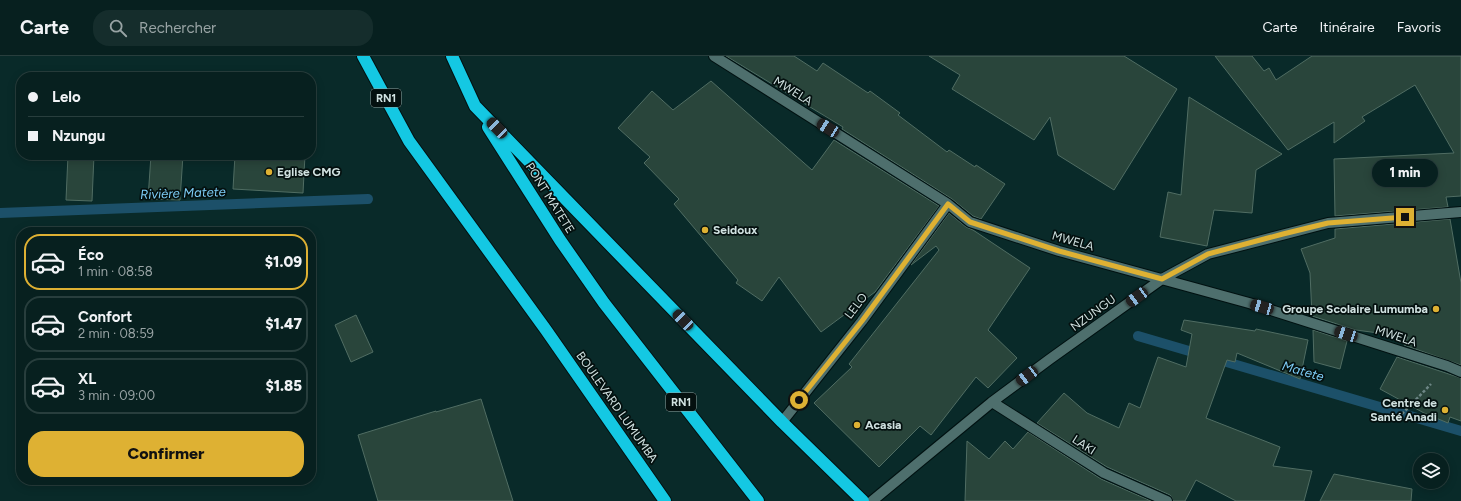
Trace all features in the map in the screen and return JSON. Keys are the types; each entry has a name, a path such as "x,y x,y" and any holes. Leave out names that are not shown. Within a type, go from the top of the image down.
{"highway":[{"name":"BOULEVARD LUMUMBA","path":"363,56 409,141 546,330 665,501"},
{"name":"RN1","path":"452,56 475,106"},
{"name":"PONT MATETE","path":"475,106 560,240 604,304 758,501"},
{"path":"475,106 782,422 863,501"}],"street":[{"name":"MWELA","path":"714,56 948,204 970,222 1059,251 1288,315 1447,366 1461,372"},
{"name":"LELO","path":"782,422 862,321 948,204"},
{"name":"NZUNGU","path":"872,501 992,402 1162,279 1208,254 1328,223 1461,212"},
{"name":"LAKI","path":"992,402 1104,473 1167,501"}],"path":[{"path":"1402,414 1447,366"}],"building":[{"path":"726,56 794,56 817,71 823,63 868,93 870,91 900,113 898,115 947,152 949,150 1005,184 981,219 973,216 952,199 842,129 843,127"},
{"path":"929,56 1124,56 1177,89 1114,190 1058,155 1050,117 1034,140 952,89 960,75"},
{"path":"1215,56 1252,56 1264,71 1269,68 1276,80 1312,56 1461,56 1461,196 1446,197 1448,207 1335,216 1334,159 1454,153 1415,85 1362,117 1365,121 1334,143 1334,122 1288,150"},
{"path":"711,81 812,170 834,140 939,206 875,292 821,332 779,277 762,301 736,283 738,280 674,204 679,199 644,163 650,157 618,128 652,91 673,110"},
{"path":"1189,97 1282,154 1256,170 1252,213 1214,210 1207,246 1160,237 1168,192 1181,195"},
{"path":"68,160 94,160 92,201 66,200"},
{"path":"151,160 183,160 180,200 148,199"},
{"name":"Eglise CMG","path":"235,160 305,160 303,193 233,189"},
{"path":"949,213 966,227 973,230 1030,268 988,330 1017,358 988,388 976,377 931,435 920,426 879,467 814,403 852,367 849,364 939,250 936,246 911,265"},
{"path":"1450,219 1461,283 1461,365 1404,345 1408,337 1356,330 1312,316 1310,273 1301,249 1335,238 1335,229"},
{"path":"356,315 373,352 351,362 335,325"},
{"path":"1184,320 1255,331 1256,329 1308,340 1300,379 1237,353 1235,362 1227,360 1206,418 1280,447 1273,466 1312,471 1304,501 1236,501 1196,480 1185,501 1173,501 1170,495 1107,467 1037,423 1064,393 1087,413 1119,428 1129,403 1140,408 1158,357 1186,367 1192,334 1181,330"},
{"path":"1313,330 1347,341 1340,369 1314,362"},
{"path":"1397,357 1461,378 1461,421 1450,417 1448,423 1424,413 1380,389"},
{"path":"481,399 513,501 378,501 358,435"},
{"path":"1028,432 1101,479 1151,501 965,501 967,441 989,459 1005,441 1013,449"},
{"path":"1334,474 1412,489 1411,501 1320,501"}],"waterway":[{"name":"Rivière Matete","path":"0,213 368,199"},
{"name":"Matete","path":"1138,336 1461,431"}],"place":[{"name":"Eglise CMG","path":"269,172"},
{"name":"Seidoux","path":"705,230"},
{"name":"Groupe Scolaire Lumumba","path":"1436,309"},
{"name":"Centre de Santé Anadi","path":"1445,410"},
{"name":"Acasia","path":"857,425"}],"route":[{"path":"799,400 862,321 948,204 970,222 1059,251 1162,279 1208,254 1283,234 1328,223 1405,217"}]}
